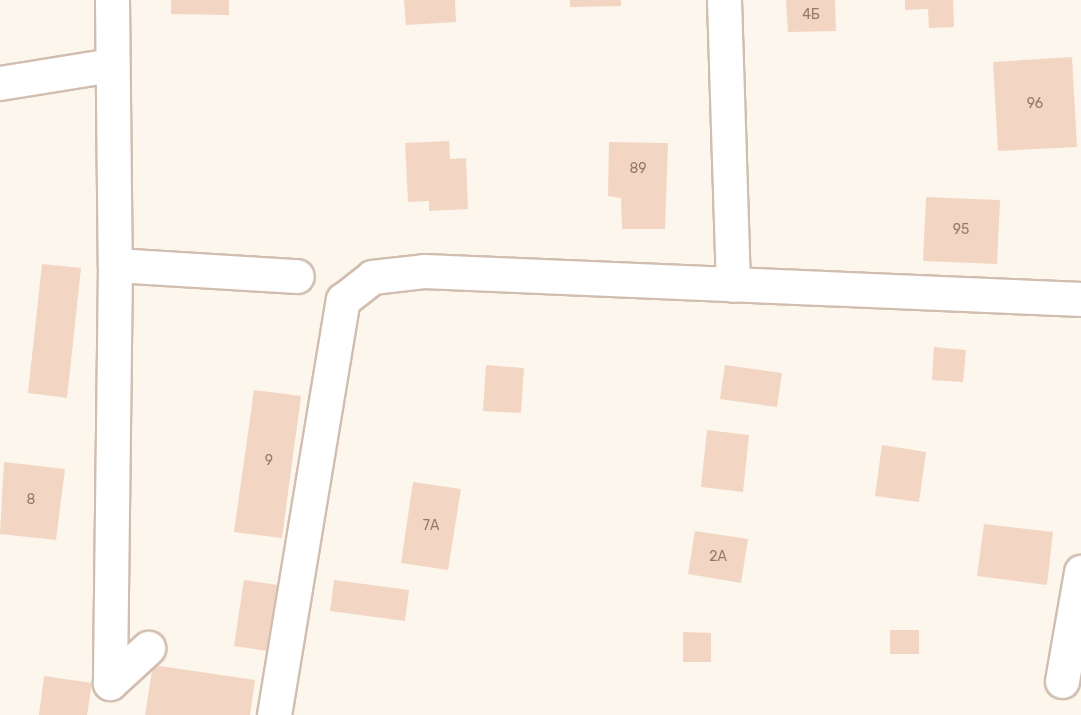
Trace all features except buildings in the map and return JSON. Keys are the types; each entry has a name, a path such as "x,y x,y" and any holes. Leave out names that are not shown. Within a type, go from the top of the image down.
{"lane":[{"path":"112,0 115,265 110,682 148,648"},
{"path":"724,0 733,285"},
{"path":"0,83 111,65"},
{"path":"115,265 297,276"},
{"path":"274,715 343,300 372,278 424,271 1081,299"},
{"path":"1062,681 1081,572"}]}
